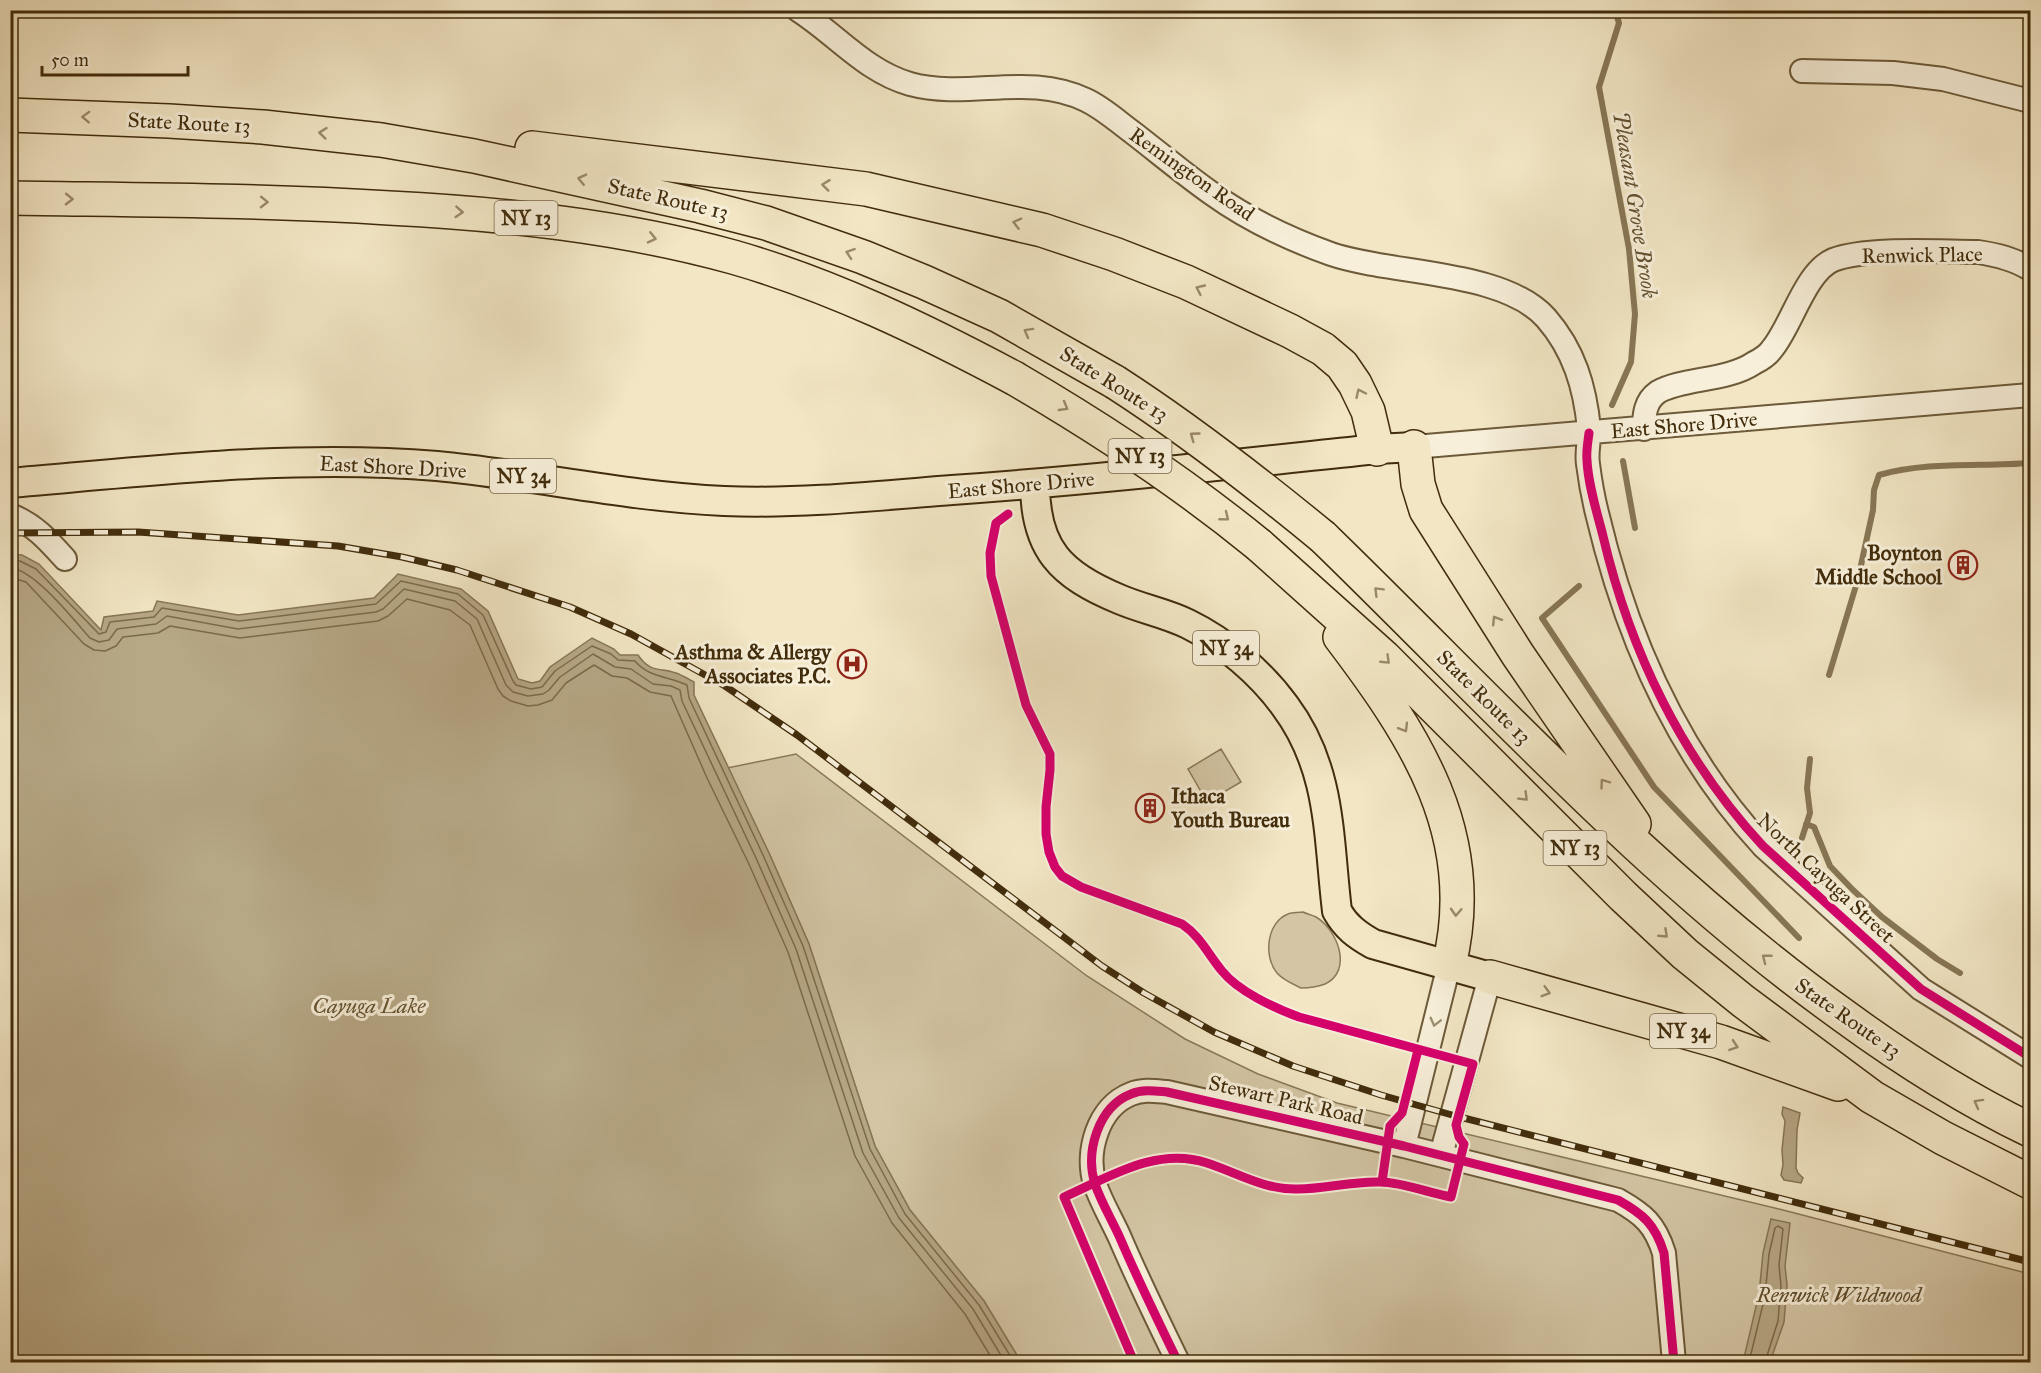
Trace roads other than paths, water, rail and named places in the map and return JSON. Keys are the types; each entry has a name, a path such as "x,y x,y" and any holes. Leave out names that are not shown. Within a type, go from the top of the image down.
{"highway":[{"name":"State Route 13","path":"10,115 252,126 381,140 474,156 566,175 766,223 863,257 999,316 1115,382 1165,414 1221,455 1323,537 1582,795 1748,945 1857,1026 1954,1089 2031,1130"},
{"path":"381,140 479,142 866,189 1042,230 1114,254 1186,282 1323,349 1341,365 1355,384 1368,411 1377,449"},
{"name":"State Route 13","path":"10,198 306,203 463,212 546,220 646,236 734,258 857,302 936,336 1080,416 1208,504 1259,545 1384,657 1615,888 1685,954 1743,1001 1872,1098 1943,1138 2031,1182"},
{"path":"1414,447 1418,484 1426,510 1599,776 1675,881"},
{"path":"1296,579 1388,703 1405,729 1436,789 1446,820 1457,892 1455,943 1449,965"},
{"name":"NY 34","path":"1490,977 1721,1042 1872,1098"}],"main road":[{"name":"East Shore Drive","path":"10,483 264,464 360,462 436,466 634,493 723,501 795,501 1035,484 1414,447"},
{"name":"NY 34","path":"1035,484 1035,510 1043,536 1050,551 1062,565 1086,582 1120,600 1169,616 1208,636 1250,668 1272,689 1286,707 1303,736 1321,780 1328,810 1337,911 1345,924 1358,936 1373,944 1490,977"}],"street":[{"name":"Remington Road","path":"798,10 860,60 884,74 911,84 936,88 972,89 1047,87 1071,93 1089,101 1211,193 1262,224 1306,244 1334,255 1384,267 1491,285 1526,301 1544,316 1560,336 1574,360 1583,387 1589,433"},
{"path":"1802,71 1883,73 1943,79 2031,101"},
{"name":"Renwick Place","path":"1644,429 1647,404 1658,393 1680,385 1711,379 1751,365 1772,350 1806,289 1823,266 1833,260 1863,254 1978,252 1996,254 2015,260 2031,269"},
{"name":"East Shore Drive","path":"1414,447 2031,395"},
{"name":"North Cayuga Street","path":"1589,433 1587,460 1596,508 1608,559 1632,634 1669,716 1708,777 1741,823 1762,846 1921,989 2031,1057"},
{"path":"10,515 36,528 64,559"},
{"path":"1404,1146 1449,965"},
{"path":"1442,1155 1490,977"},
{"name":"Stewart Park Road","path":"1178,1362 1152,1311 1095,1183 1092,1153 1099,1127 1108,1110 1121,1099 1143,1091 1167,1092 1404,1146 1618,1200 1644,1216 1660,1240 1664,1253 1674,1362"}],"water":[{"name":"Cayuga Lake","path":"11,554 22,555 39,564 101,630 104,617 153,611 157,601 238,615 374,598 398,574 461,589 488,611 518,679 532,683 540,681 550,667 592,638 614,649 620,655 638,655 647,665 676,673 694,682 694,695 769,853 809,944 875,1146 910,1210 984,1301 1021,1362 11,1362"},
{"path":"1783,1107 1800,1113 1796,1168 1803,1178 1801,1183 1784,1180 1781,1175 1785,1121 1782,1114"},
{"path":"1771,1219 1790,1223 1785,1266 1787,1285 1784,1322 1770,1362 1743,1362 1759,1294 1763,1253"}],"waterway":[{"name":"Pleasant Grove Brook","path":"1612,405 1631,362 1635,314 1629,249 1599,87 1619,23 1615,10"},
{"name":"Pleasant Grove Brook","path":"1623,461 1635,528"},
{"path":"1829,675 1858,579 1873,510 1874,490 1879,475 1935,466 2030,463"},
{"path":"1579,586 1542,618 1654,787 1799,938"},
{"path":"1802,838 1810,813 1807,788 1810,759"},
{"path":"1806,824 1814,827 1830,866 1853,890 1882,917 1937,959 1960,973"}],"railway":[{"path":"10,533 138,532 338,546 402,557 457,570 570,607 631,634 725,686 797,735 1102,966 1144,993 1214,1032 1293,1066 1381,1095 2030,1262"}],"place":[{"name":"Boynton Middle School","path":"1963,565"},
{"name":"Asthma & Allergy Associates P.C.","path":"852,664"},
{"name":"Ithaca Youth Bureau","path":"1150,808"}],"park label":[{"name":"Renwick Wildwood","path":"1839,1295"}]}
